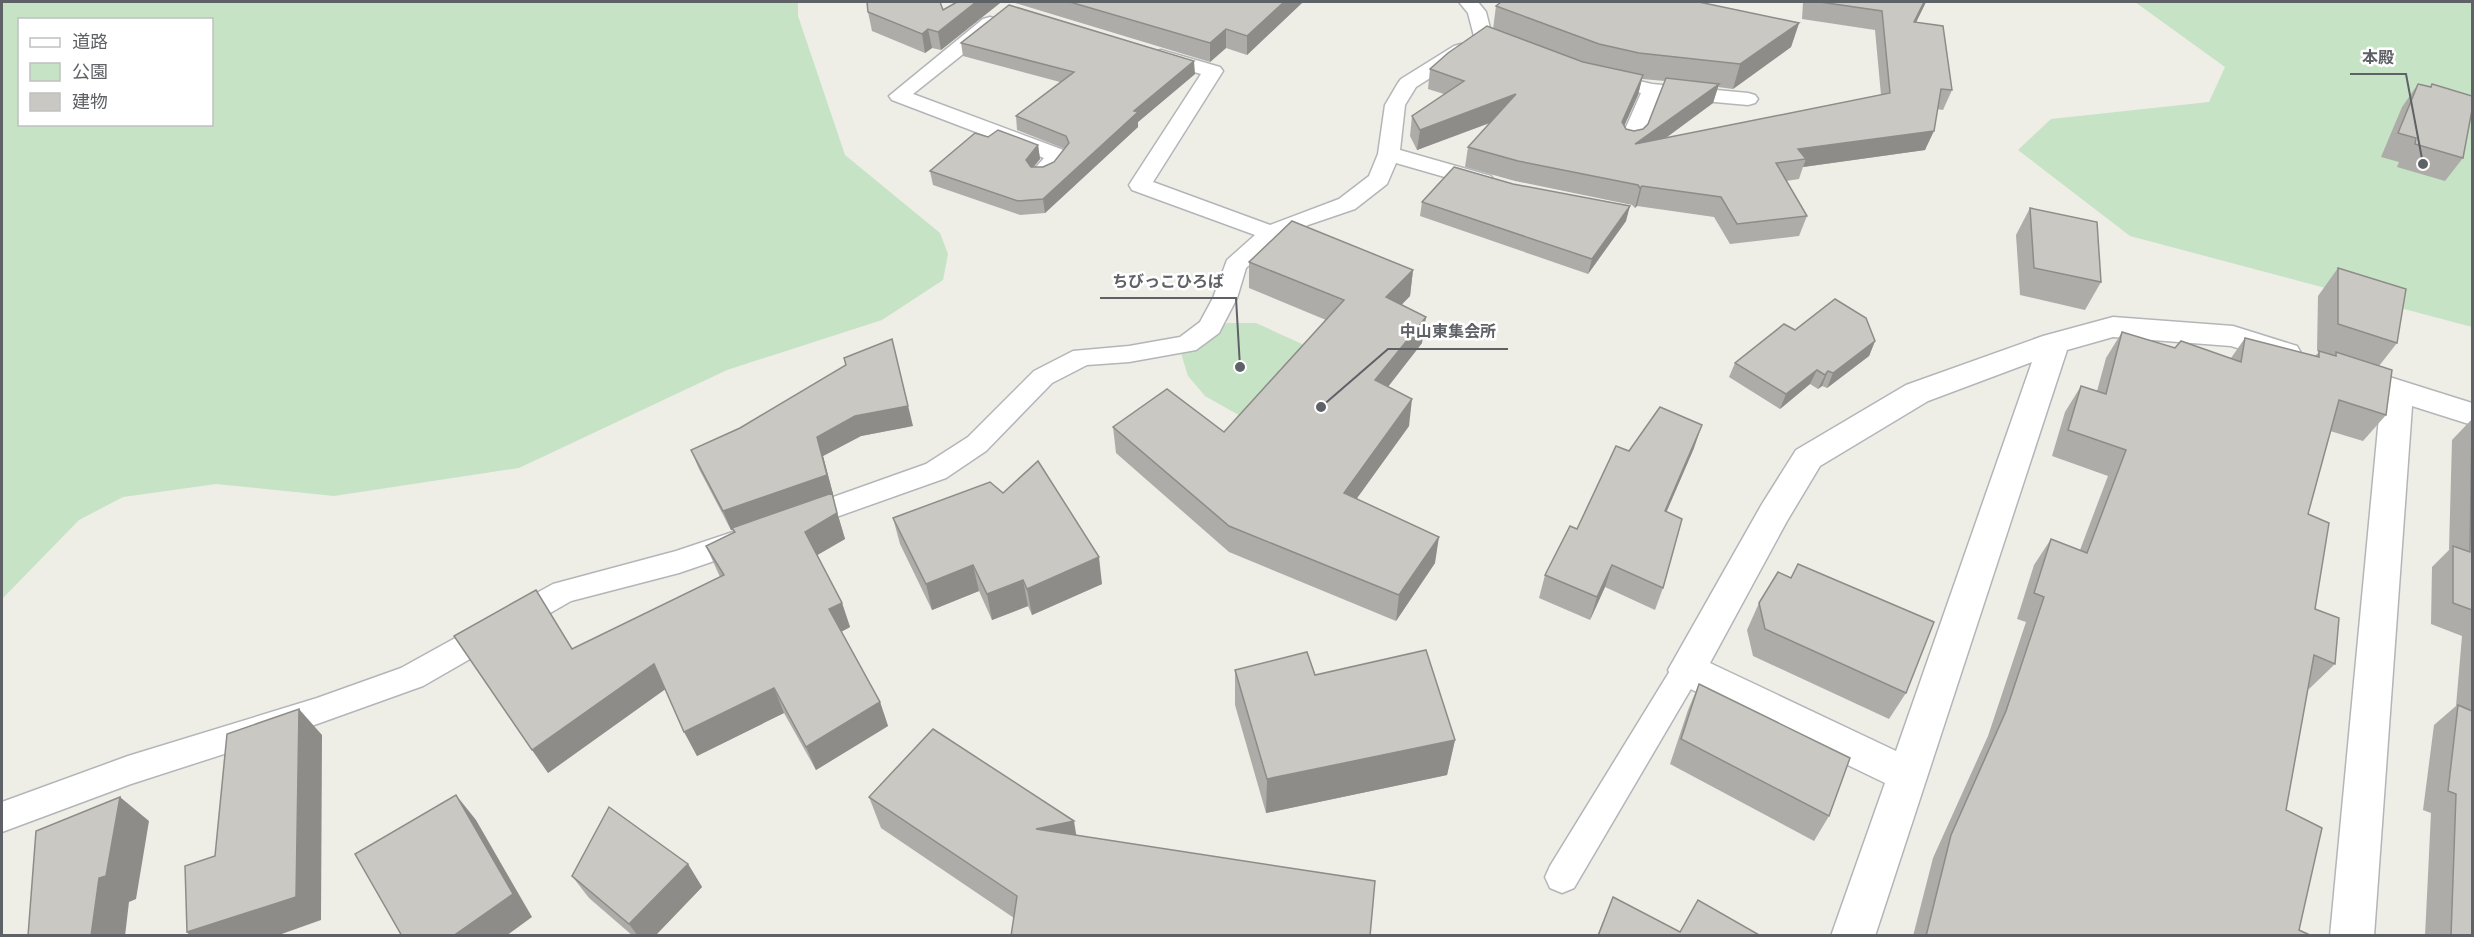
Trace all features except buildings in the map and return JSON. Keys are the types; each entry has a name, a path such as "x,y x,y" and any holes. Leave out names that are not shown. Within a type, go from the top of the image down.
{"street":[{"path":"1907,775 1687,670 1774,513 1808,458 1917,393 2054,343 2113,327 2233,336 2397,392 2472,414"},
{"path":"1853,936 2054,343"},
{"path":"2352,936 2397,392"}],"lane":[{"path":"2,817 128,770 317,711 412,677 563,592 679,562 936,471 977,444 1043,377 1082,357 1129,354 1187,344 1210,327 1225,298 1235,265 1271,233 1300,220 1347,204 1379,179 1389,154 1395,105 1408,83 1447,61 1493,40 1477,12 1468,2"},
{"path":"1006,9 899,96 1058,156 1041,174"},
{"path":"1144,51 1213,71 1140,185 1271,233"},
{"path":"1587,75 1652,90 1748,99"},
{"path":"1629,143 1652,90"},
{"path":"1389,154 1500,186"},
{"path":"1562,877 1687,670"}],"green space":[{"path":"2,2 798,2 798,16 845,155 940,233 948,254 943,280 882,320 727,370 519,468 334,496 216,484 123,497 79,520 2,599"},
{"path":"2135,2 2472,2 2472,327 2130,236 2018,150 2051,119 2209,102 2225,67"},
{"path":"1227,323 1256,323 1302,344 1304,357 1244,418 1205,396 1188,376 1181,353"}],"place":[{"name":"本殿","path":"2423,164"},
{"name":"ちびっこひろば","path":"1240,367"},
{"name":"中山東集会所","path":"1321,407"}]}
